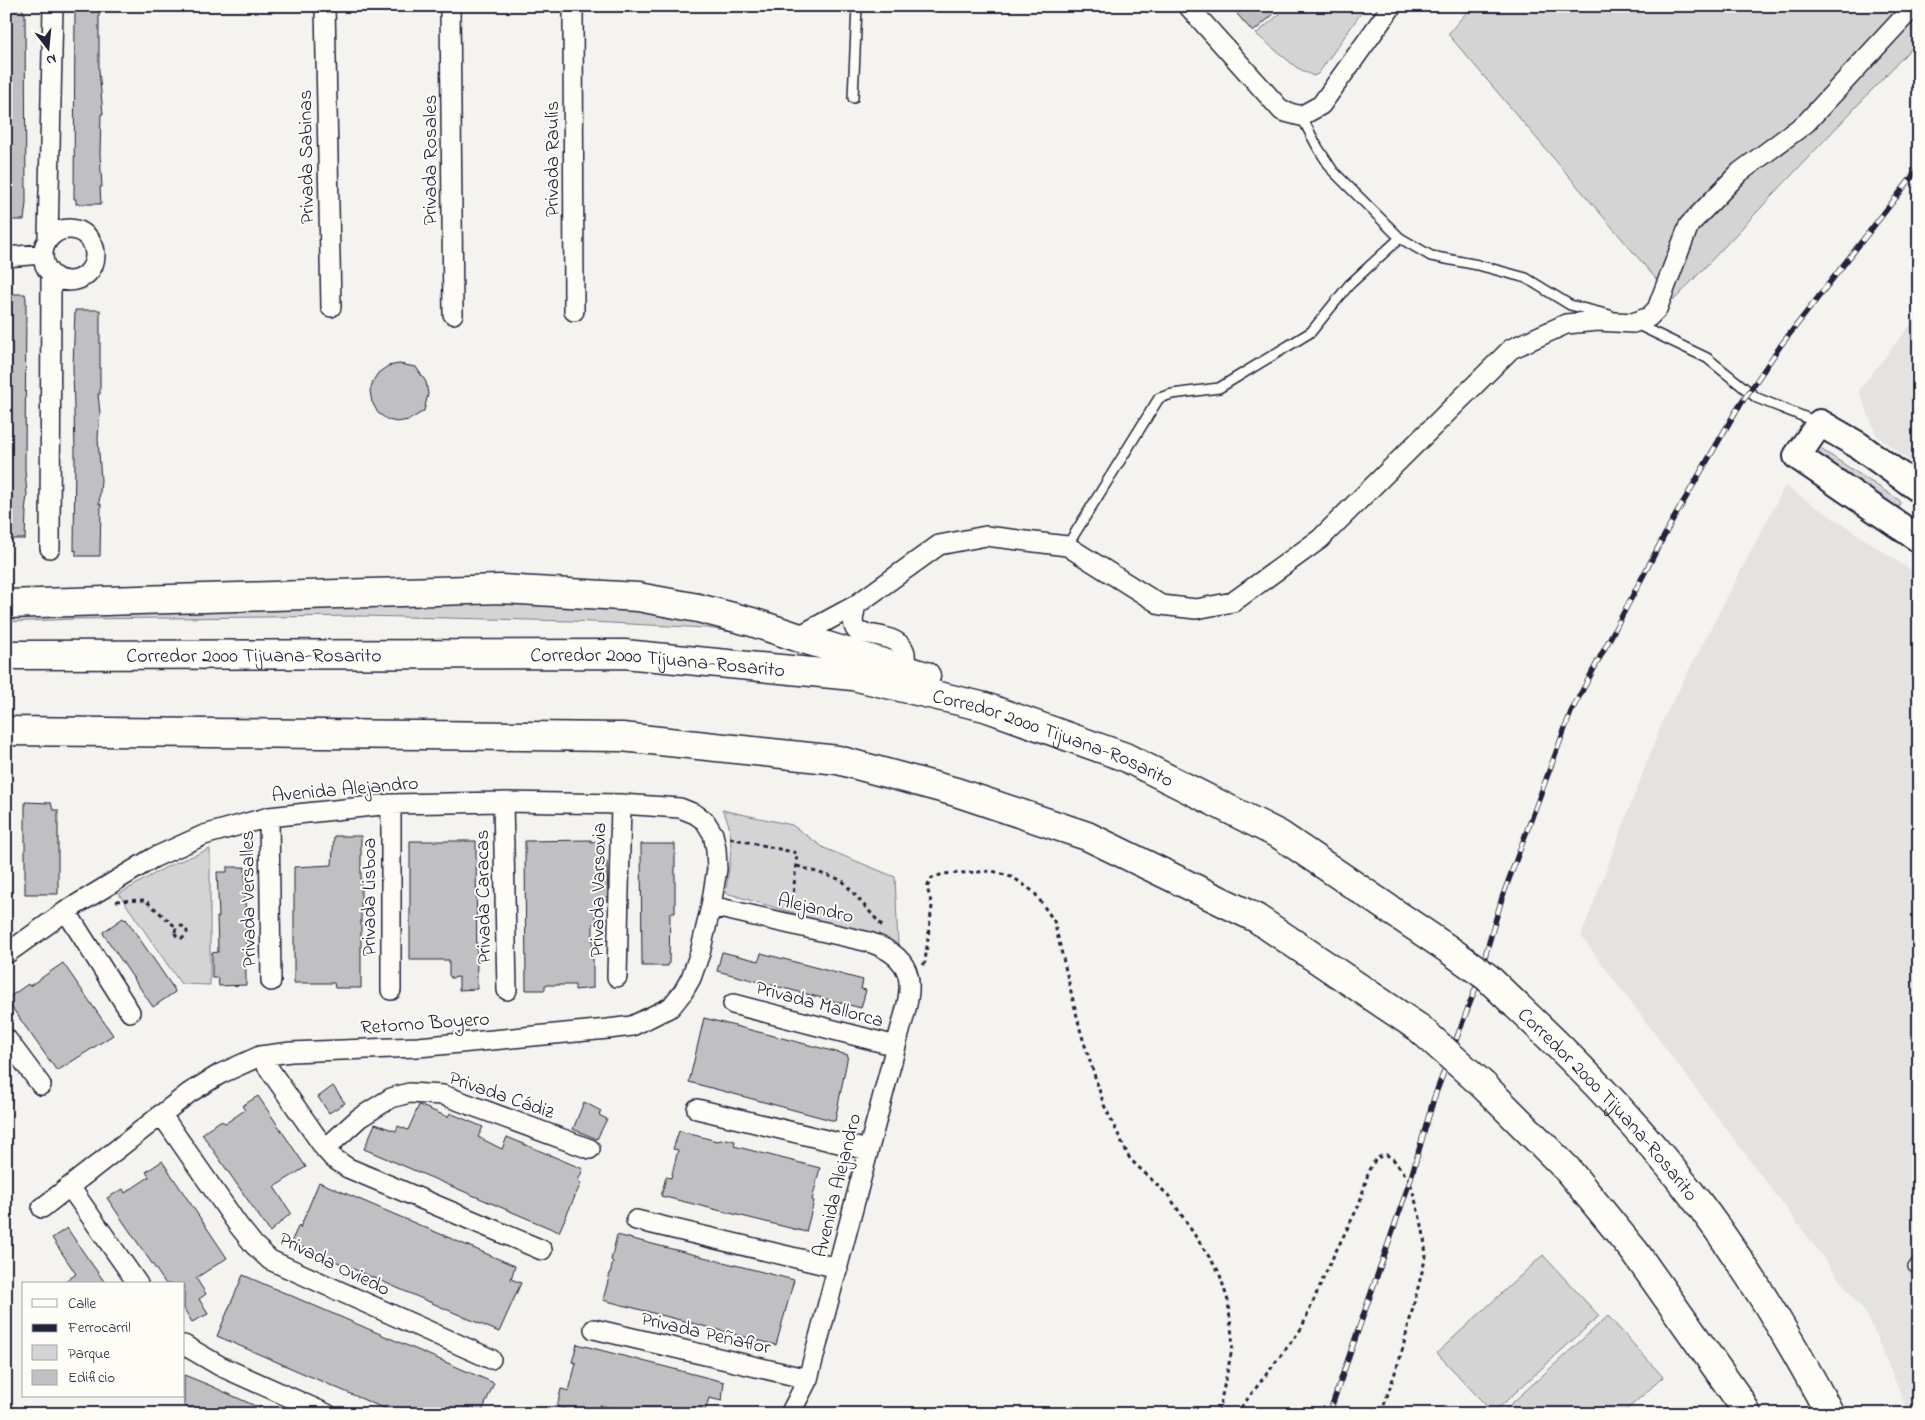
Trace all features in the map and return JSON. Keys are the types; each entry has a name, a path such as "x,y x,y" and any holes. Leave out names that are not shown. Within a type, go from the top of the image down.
{"highway":[{"path":"6,604 501,588 638,597 752,622 903,678"},
{"name":"Corredor 2000 Tijuana-Rosarito","path":"6,655 624,654 853,676 903,678 920,673 985,706 1125,757 1280,835 1487,977 1570,1056 1611,1099 1690,1192 1755,1284 1830,1414"},
{"path":"6,732 622,737 838,760 956,792 1087,836 1256,918 1419,1028 1482,1085 1567,1170 1635,1252 1740,1401 1747,1414"},
{"path":"6,742 46,732"}],"street":[{"path":"6,257 45,246 55,232 64,229 74,229 83,232 90,239 95,257 92,266 86,274 78,279 68,281 59,279 51,274 44,265 45,246 53,6"},
{"name":"Privada Sabinas","path":"324,6 331,307"},
{"name":"Privada Rosales","path":"450,6 453,314"},
{"name":"Privada Raulís","path":"573,6 574,312"},
{"path":"1195,9 1282,110 1301,116 1321,105 1392,6"},
{"path":"797,638 856,605 939,545 986,536 1067,546 1161,605 1196,609 1234,602 1320,539 1511,349 1566,324 1598,321 1633,323 1648,317 1658,309 1689,225 1740,172 1806,123 1914,6"},
{"path":"50,548 51,274"},
{"path":"1915,528 1797,456 1820,423 1858,445 1919,489"},
{"path":"856,605 852,624 854,629 858,632 890,639 902,646 905,654 903,678"},
{"name":"Avenida Alejandro","path":"6,954 66,911 153,858 204,835 269,817 391,804 503,802 622,804 680,808 695,814 705,821 713,834"},
{"name":"Privada Caracas","path":"503,802 506,990"},
{"name":"Privada Lisboa","path":"391,804 391,990"},
{"name":"Privada Varsovia","path":"617,977 622,804"},
{"name":"Privada Versalles","path":"269,817 271,981"},
{"name":"Retorno Boyero","path":"42,1208 189,1093 220,1074 260,1056 291,1052 418,1047 632,1026 671,1007 692,978 700,953 717,869 713,834"},
{"name":"Alejandro","path":"711,906 868,942 885,948 903,965"},
{"path":"66,911 130,1012"},
{"path":"6,935 6,954"},
{"name":"Avenida Alejandro","path":"790,1414 808,1379 896,1046 906,1004 903,965"},
{"name":"Privada Mallorca","path":"733,1004 896,1046"},
{"path":"6,1038 41,1085"},
{"path":"260,1056 333,1158 348,1168 542,1250"},
{"name":"Privada Cádiz","path":"325,1149 359,1118 391,1098 409,1093 443,1095 590,1149"},
{"path":"697,1109 868,1150"},
{"name":"Privada Oviedo","path":"161,1114 238,1225 254,1245 270,1260 491,1359"},
{"path":"70,1187 137,1282"},
{"path":"636,1220 838,1268"},
{"name":"Privada Peñaflor","path":"594,1329 808,1379"},
{"path":"185,1346 220,1366 327,1414"}],"lane":[{"path":"853,98 857,6"},
{"path":"1301,116 1333,171 1400,238 1431,256 1478,265 1526,278 1570,305 1597,311 1655,332 1707,358 1757,398 1820,423"},
{"path":"1067,546 1159,398 1172,394 1218,388 1311,332 1348,285 1400,238"},
{"path":"1913,1267 1919,1259"}],"path":[{"path":"713,834 797,854 790,924"},
{"path":"797,866 842,880 890,936 903,965 925,962 932,906 927,887 932,878 944,874 994,871 1014,878 1034,892 1054,921 1081,1033 1104,1105 1130,1159 1169,1196 1219,1272 1228,1301 1233,1345 1218,1414"},
{"path":"99,890 116,901 145,900 177,928"},
{"path":"1236,1414 1302,1329 1330,1263 1359,1205 1369,1170 1375,1160 1381,1156 1387,1156 1393,1159 1410,1181 1423,1229 1426,1256 1400,1355 1382,1414"}],"shaded area":[{"path":"1919,314 1919,468 1876,435 1859,390"},
{"path":"1785,486 1919,577 1919,1414 1909,1414 1868,1317 1581,936 1663,720"}],"green space":[{"path":"1289,6 1366,6 1318,74 1313,76 1296,67 1256,34"},
{"path":"1472,6 1919,6 1919,40 1674,300 1448,34"},
{"path":"1810,442 1899,500 1901,503 1899,507 1893,506 1804,447"},
{"path":"453,601 586,603 690,613 804,644 707,628 572,621 363,616 73,619 6,622 6,609"},
{"path":"722,810 792,825 824,848 895,877 898,944 726,893 731,840 727,819"},
{"path":"210,849 210,985 181,984 119,894 168,866"},
{"path":"1543,1255 1599,1316 1493,1413 1437,1353"},
{"path":"1608,1316 1663,1377 1622,1414 1500,1414"}],"building":[{"path":"6,6 23,6 23,13 25,13 26,203 24,220 6,220"},
{"path":"75,6 99,6 99,70 103,114 101,114 100,154 101,204 76,204 76,199 74,199"},
{"path":"1245,6 1283,6 1253,32 1237,14"},
{"path":"6,294 25,294 26,299 25,469 27,495 25,539 6,539"},
{"path":"75,310 100,310 100,394 98,394 100,413 98,439 101,480 99,504 101,504 100,556 76,556 76,550 74,551 75,452 73,367"},
{"path":"399,364 416,367 426,382 428,394 424,411 409,420 397,422 388,420 378,413 372,402 370,391 378,373 388,366"},
{"path":"25,802 51,803 53,810 58,810 58,894 25,894"},
{"path":"334,836 361,836 361,988 335,988 334,983 294,983 294,867 332,865"},
{"path":"591,840 591,842 604,841 603,862 607,862 608,901 595,901 596,923 593,923 593,988 575,990 575,985 545,985 545,990 526,990 525,841"},
{"path":"410,841 476,841 477,989 459,990 459,977 451,978 449,975 449,960 410,960"},
{"path":"641,844 675,844 675,913 670,913 668,966 642,966"},
{"path":"227,867 245,867 246,985 219,986 218,978 212,978 212,953 218,952 217,872 227,872"},
{"path":"123,918 126,919 174,989 175,992 153,1007 104,935 103,932"},
{"path":"722,952 759,961 761,953 863,980 861,989 866,990 861,1008 717,971"},
{"path":"63,963 113,1035 57,1071 8,1002 10,1001 8,998"},
{"path":"704,1018 848,1055 835,1121 689,1082"},
{"path":"333,1086 345,1103 329,1113 318,1097"},
{"path":"258,1096 306,1167 274,1187 291,1213 270,1232 202,1134 220,1121 226,1123 245,1110 242,1106"},
{"path":"584,1102 601,1111 599,1115 607,1119 597,1139 573,1129"},
{"path":"419,1105 448,1117 450,1113 483,1127 478,1137 502,1149 507,1137 583,1169 578,1181 581,1183 559,1232 364,1149 375,1124 396,1131 398,1126 408,1130"},
{"path":"679,1131 717,1141 726,1139 735,1141 734,1146 820,1168 806,1232 661,1196 666,1177 671,1178 678,1150 673,1149"},
{"path":"162,1161 227,1258 196,1278 206,1294 199,1299 208,1314 192,1322 185,1311 185,1282 165,1282 107,1198 123,1189 125,1193 149,1177 146,1172"},
{"path":"319,1182 515,1266 511,1279 521,1283 499,1332 291,1242 299,1225 300,1228"},
{"path":"67,1228 105,1282 65,1282 76,1274 52,1238"},
{"path":"617,1235 794,1280 776,1345 603,1300 613,1262 611,1260"},
{"path":"243,1275 494,1383 481,1414 430,1414 424,1411 423,1414 397,1414 217,1336"},
{"path":"577,1344 724,1382 722,1401 709,1398 704,1414 632,1414 600,1405 598,1414 582,1414 557,1407 561,1389 569,1391 576,1363 572,1362"},
{"path":"185,1375 273,1414 207,1414 184,1406"}],"railway":[{"path":"1329,1414 1410,1181 1434,1098 1476,987 1502,898 1571,712 1670,525 1736,411 1781,345 1919,168"}]}
